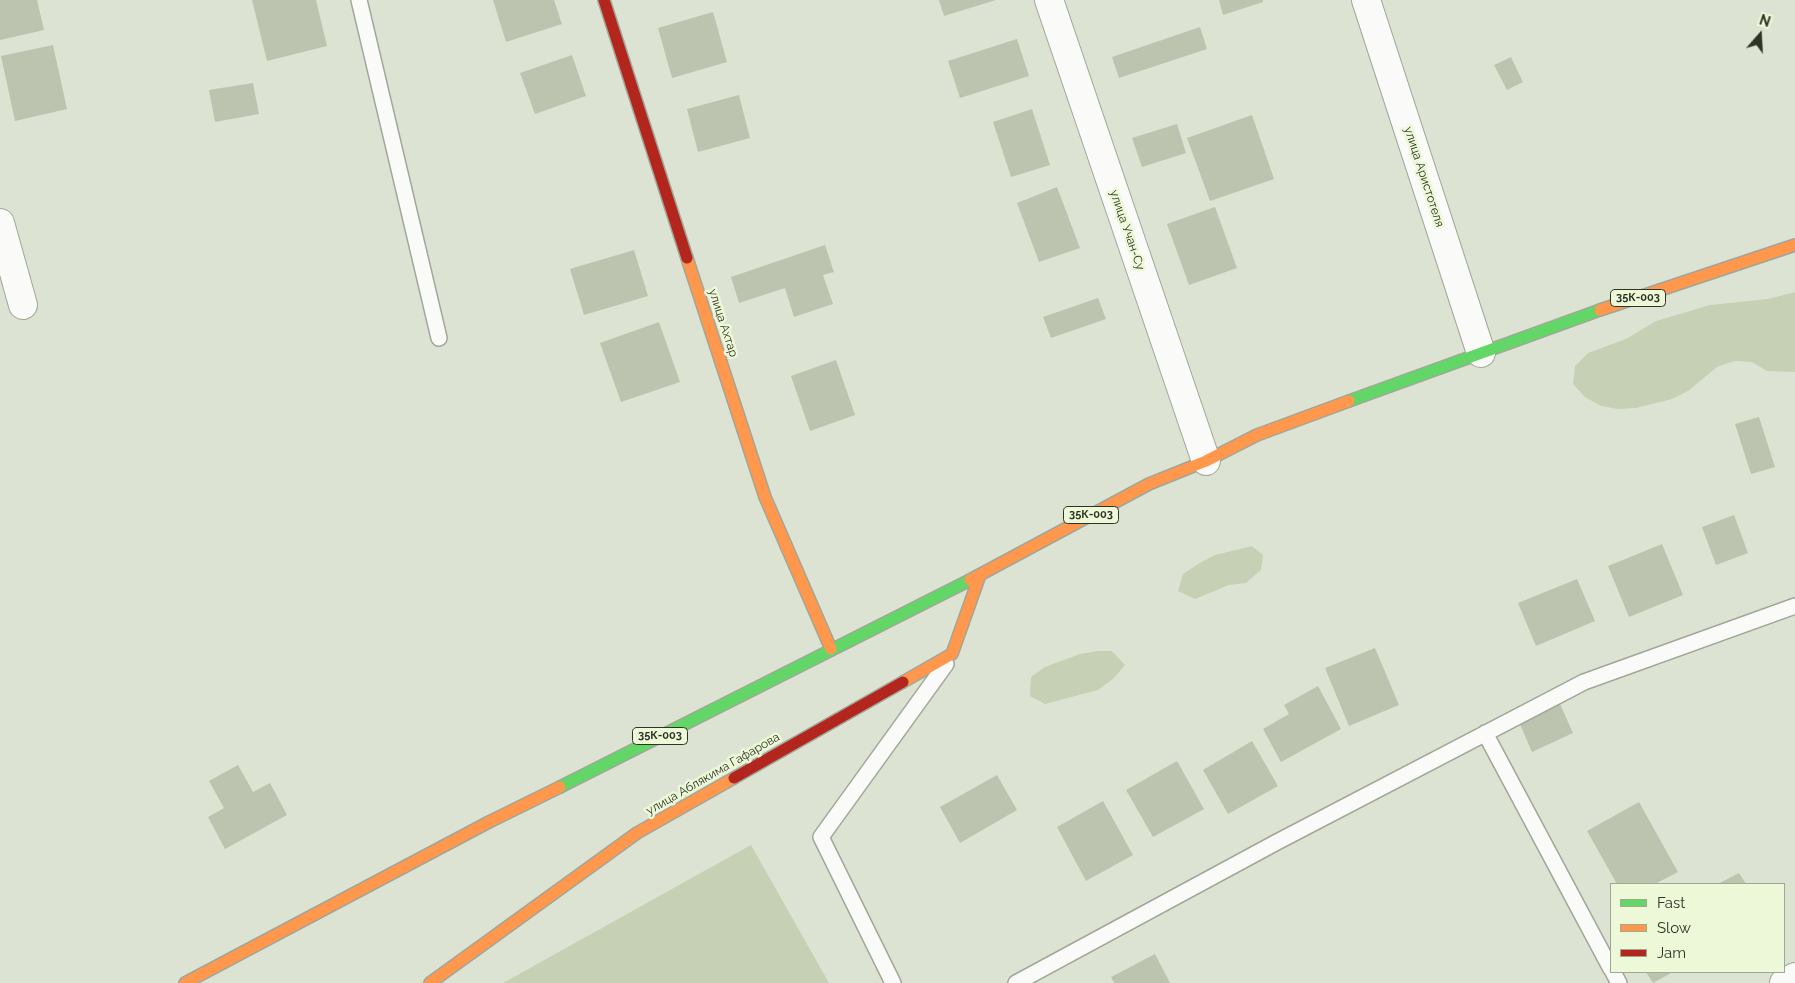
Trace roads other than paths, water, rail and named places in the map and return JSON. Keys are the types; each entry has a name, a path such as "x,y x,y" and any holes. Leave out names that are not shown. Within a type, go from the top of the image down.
{"main road":[{"name":"улица Ахтар","path":"604,0 765,497 831,650"},
{"name":"35К-003","path":"185,983 489,822 980,575 1149,484 1206,461 1257,435 1574,319 1795,245"},
{"path":"952,654 980,575"},
{"name":"улица Аблякима Гафарова","path":"430,983 637,833 952,654"}],"street":[{"name":"улица Учан-Су","path":"1049,0 1206,461"},
{"name":"улица Аристотеля","path":"1366,0 1481,353"},
{"path":"0,223 23,305"},
{"path":"1784,983 1795,977"}],"lane":[{"path":"359,0 440,338"},
{"path":"1016,983 1277,842 1584,682 1795,606"},
{"path":"894,983 821,837 952,654"},
{"path":"1485,733 1610,966"}]}
